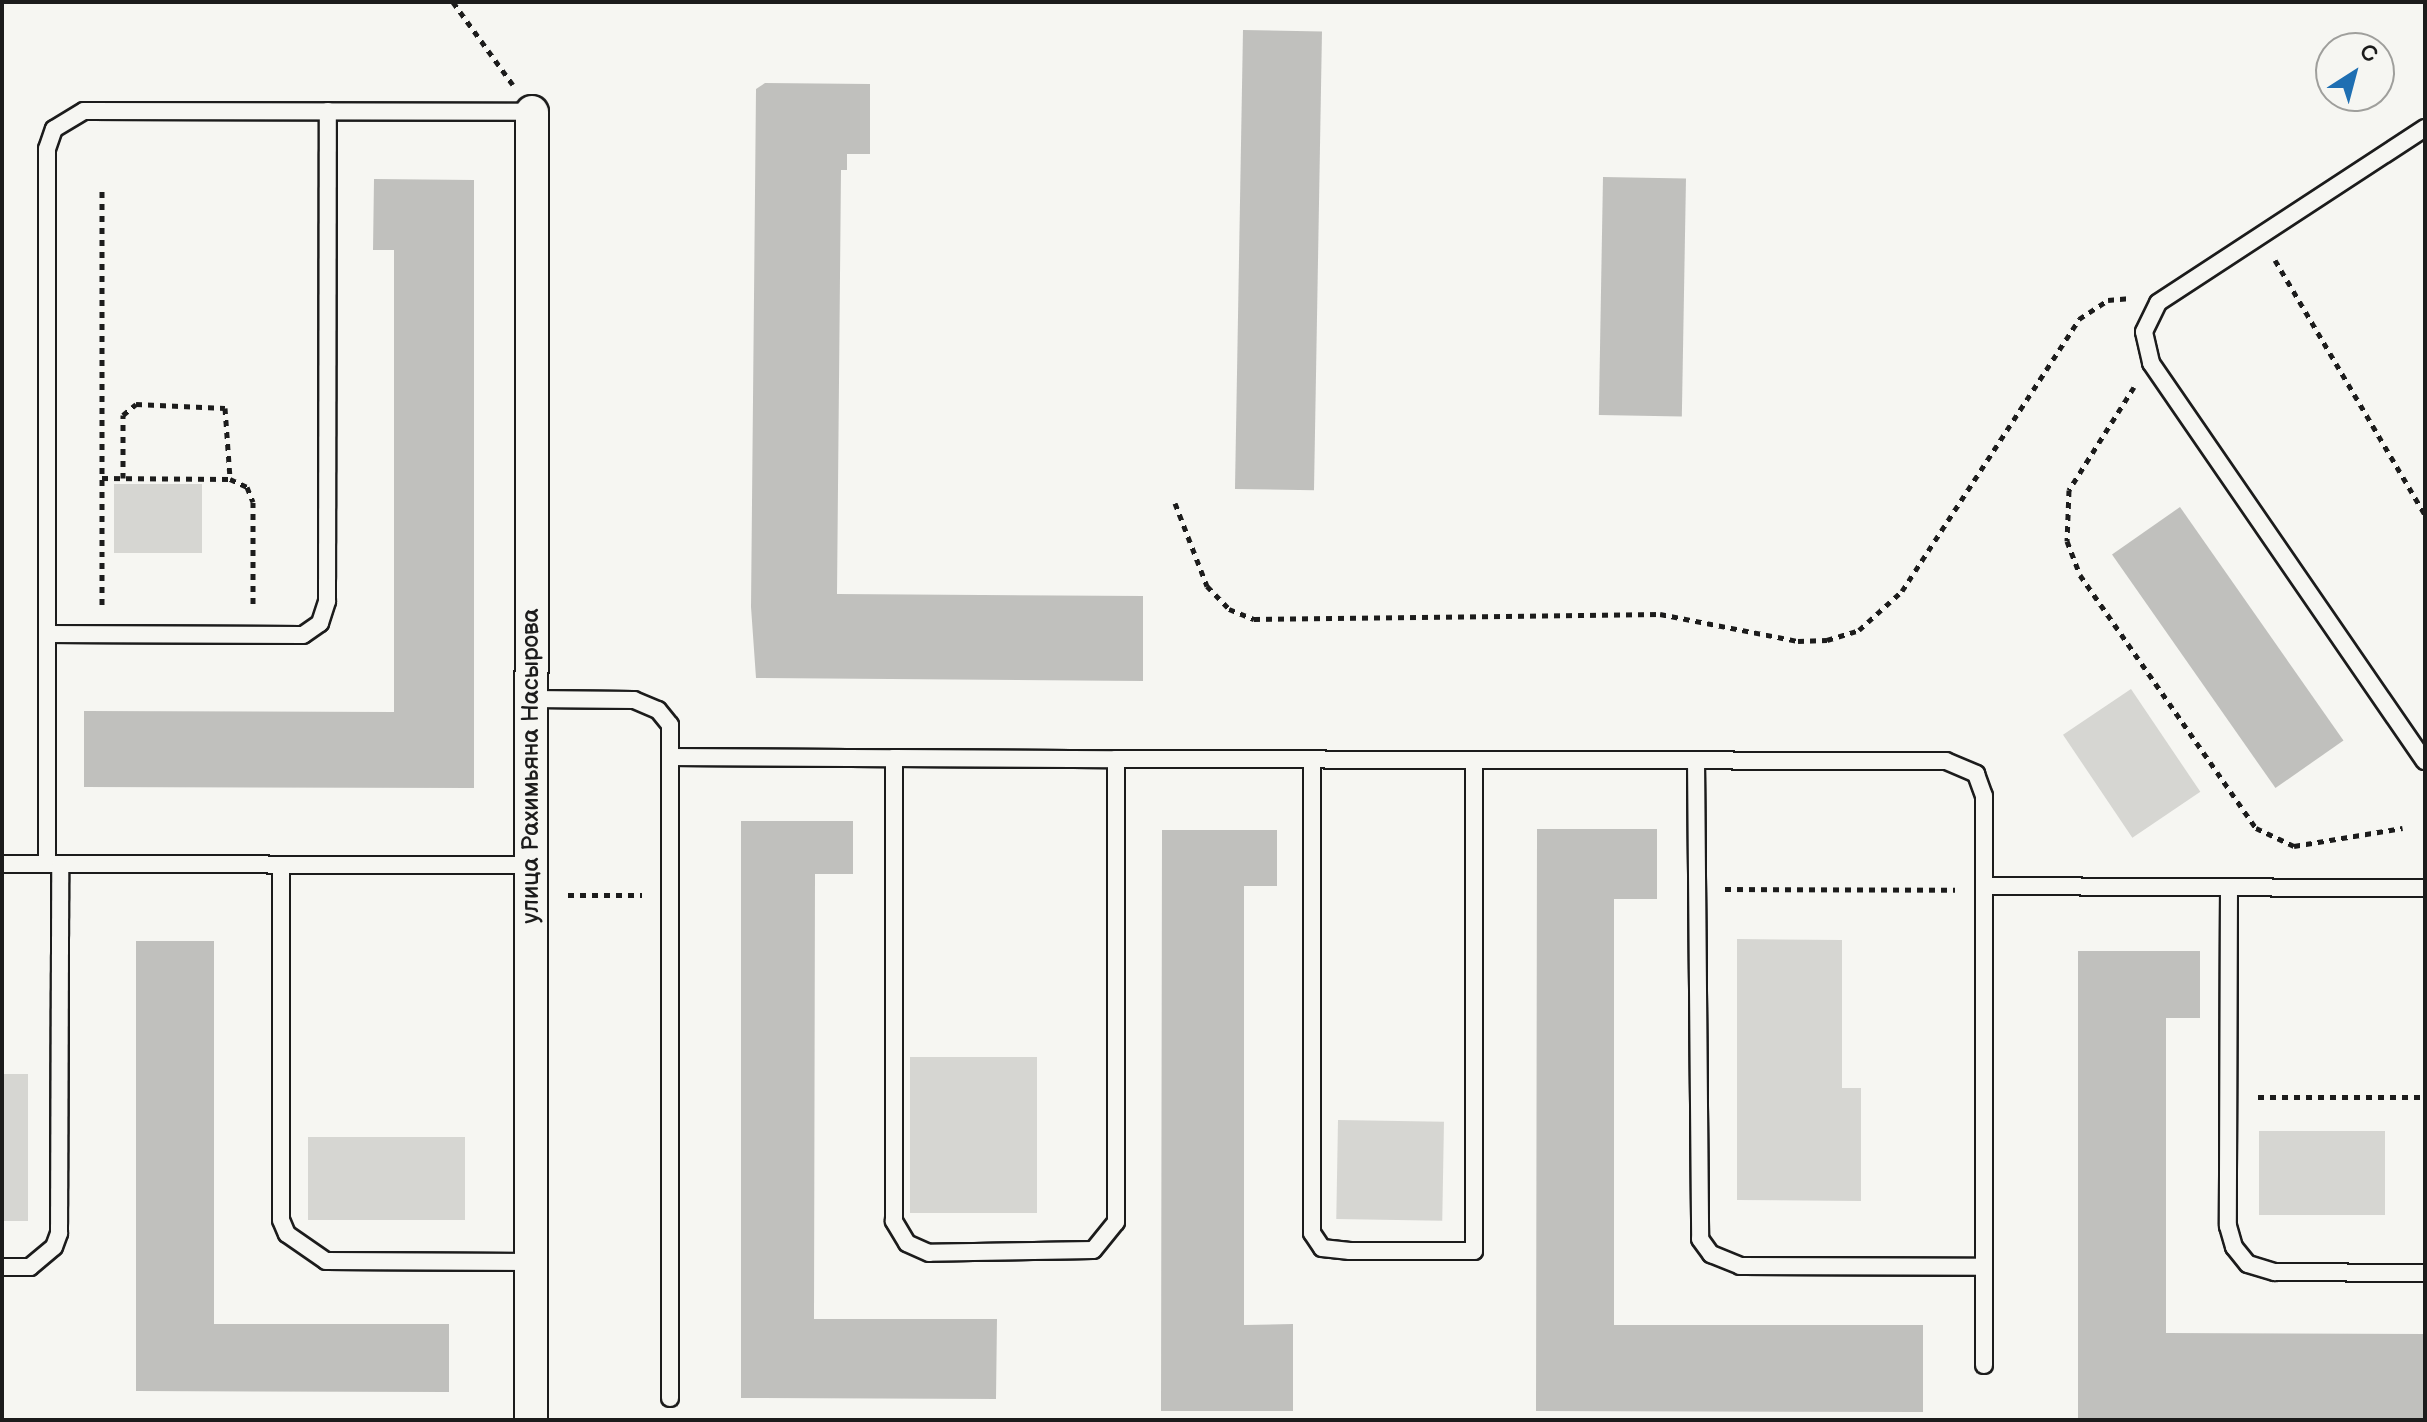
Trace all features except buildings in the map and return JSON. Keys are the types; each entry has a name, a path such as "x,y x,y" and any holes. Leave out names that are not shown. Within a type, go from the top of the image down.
{"street":[{"name":"улица Рахимьяна Насырова","path":"531,1420 532,112"}],"lane":[{"path":"2,1267 30,1267 54,1247 59,1233 47,634 47,149 54,129 84,111 532,112"},
{"path":"47,634 303,635 326,613 328,111"},
{"path":"2425,128 2158,303 2144,332 2151,363 2425,761"},
{"path":"532,699 650,705 670,725 670,1398"},
{"path":"670,757 1696,760 1964,764 1976,774 1984,796 1984,1365"},
{"path":"894,758 894,1221 907,1243 929,1253 1078,1253 1103,1243 1116,1222 1116,759"},
{"path":"1312,759 1312,1233 1322,1248 1350,1251 1474,1251 1474,760"},
{"path":"1696,760 1696,1221 1711,1254 1740,1266 1984,1267"},
{"path":"2,864 281,865 531,880"},
{"path":"281,865 281,1220 287,1234 326,1261 531,1262"},
{"path":"2229,887 2228,1226 2248,1264 2275,1272 2425,1273"},
{"path":"1984,888 2425,888"}],"path":[{"path":"453,2 532,112"},
{"path":"102,190 102,634"},
{"path":"2261,235 2425,515"},
{"path":"1175,503 1207,586 1229,609 1254,619 1660,614 1798,641 1827,640 1859,630 1902,591 2079,319 2108,300 2158,303"},
{"path":"2151,363 2078,467 2069,490 2067,541 2080,575 2256,828 2294,846 2403,828"},
{"path":"123,478 127,407 204,405 222,406 230,415 230,479"},
{"path":"102,478 230,479 247,487 253,502 253,635"},
{"path":"531,880 670,895"},
{"path":"1696,889 1984,888"},
{"path":"2229,1097 2425,1097"}],"shaded area":[{"path":"114,484 202,484 202,553 114,553"},
{"path":"2131,689 2200,792 2132,838 2063,735"},
{"path":"1737,939 1842,940 1842,1088 1861,1088 1861,1201 1737,1200"},
{"path":"910,1057 1037,1057 1037,1213 910,1213"},
{"path":"2,1074 28,1074 28,1221 2,1221"},
{"path":"1338,1120 1444,1122 1442,1221 1336,1219"},
{"path":"2259,1131 2385,1131 2385,1215 2259,1215"},
{"path":"308,1137 465,1137 465,1220 308,1220"}]}
